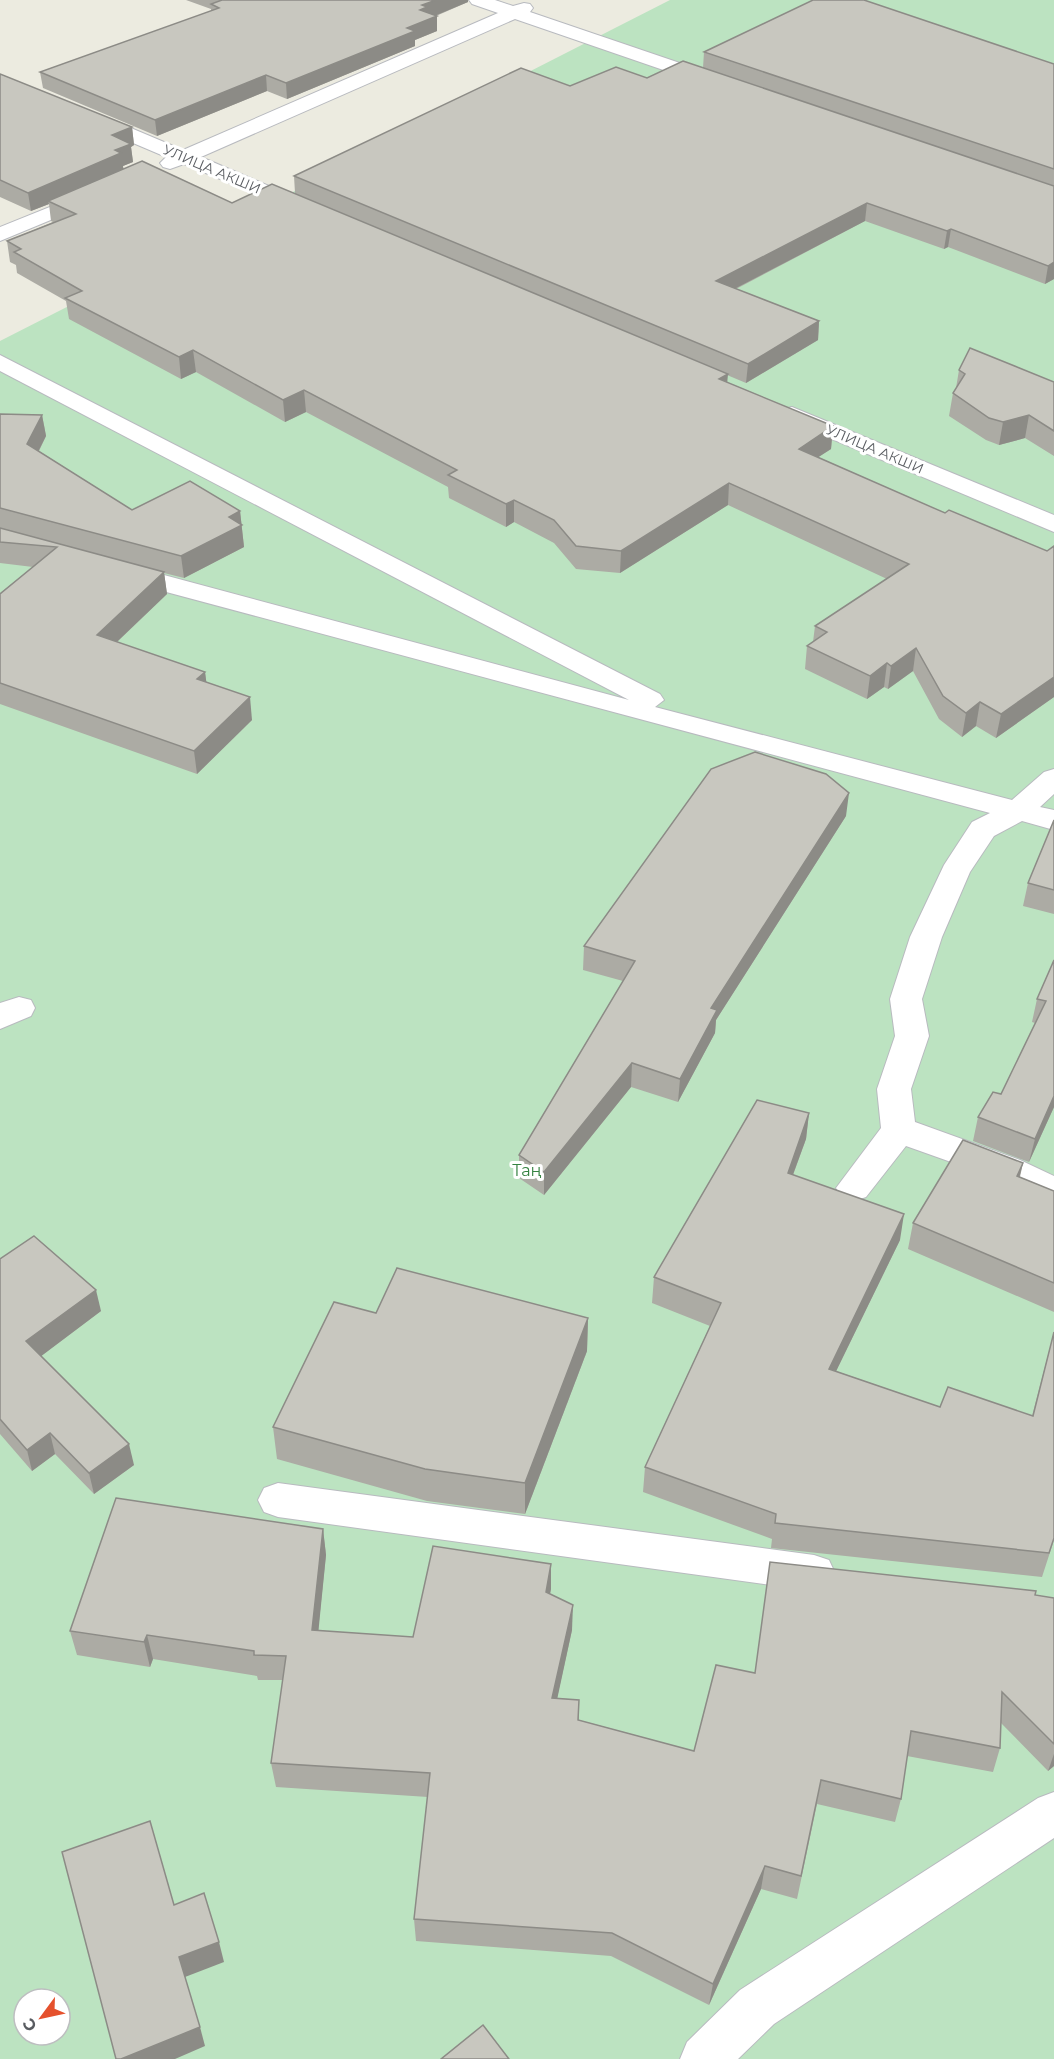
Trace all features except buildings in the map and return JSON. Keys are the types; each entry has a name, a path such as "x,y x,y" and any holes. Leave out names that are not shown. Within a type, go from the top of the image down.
{"street":[{"path":"478,0 737,89"},
{"path":"151,171 544,0"},
{"name":"УЛИЦА АКШИ","path":"75,111 326,217"},
{"path":"0,236 108,189"},
{"path":"0,362 707,730"},
{"name":"УЛИЦА АКШИ","path":"776,407 1054,524"},
{"path":"103,567 707,730 1054,820"},
{"path":"854,1188 899,1130 894,1089 912,1036 906,999 926,937 955,872 983,829 1018,811 1054,778"},
{"path":"899,1130 1008,1168 1054,1191"},
{"path":"278,1500 470,1528 852,1578"},
{"path":"704,2059 757,2007 1054,1813"}],"green space":[{"name":"Таң","path":"670,0 1054,0 1054,2059 0,2059 0,341"}]}
